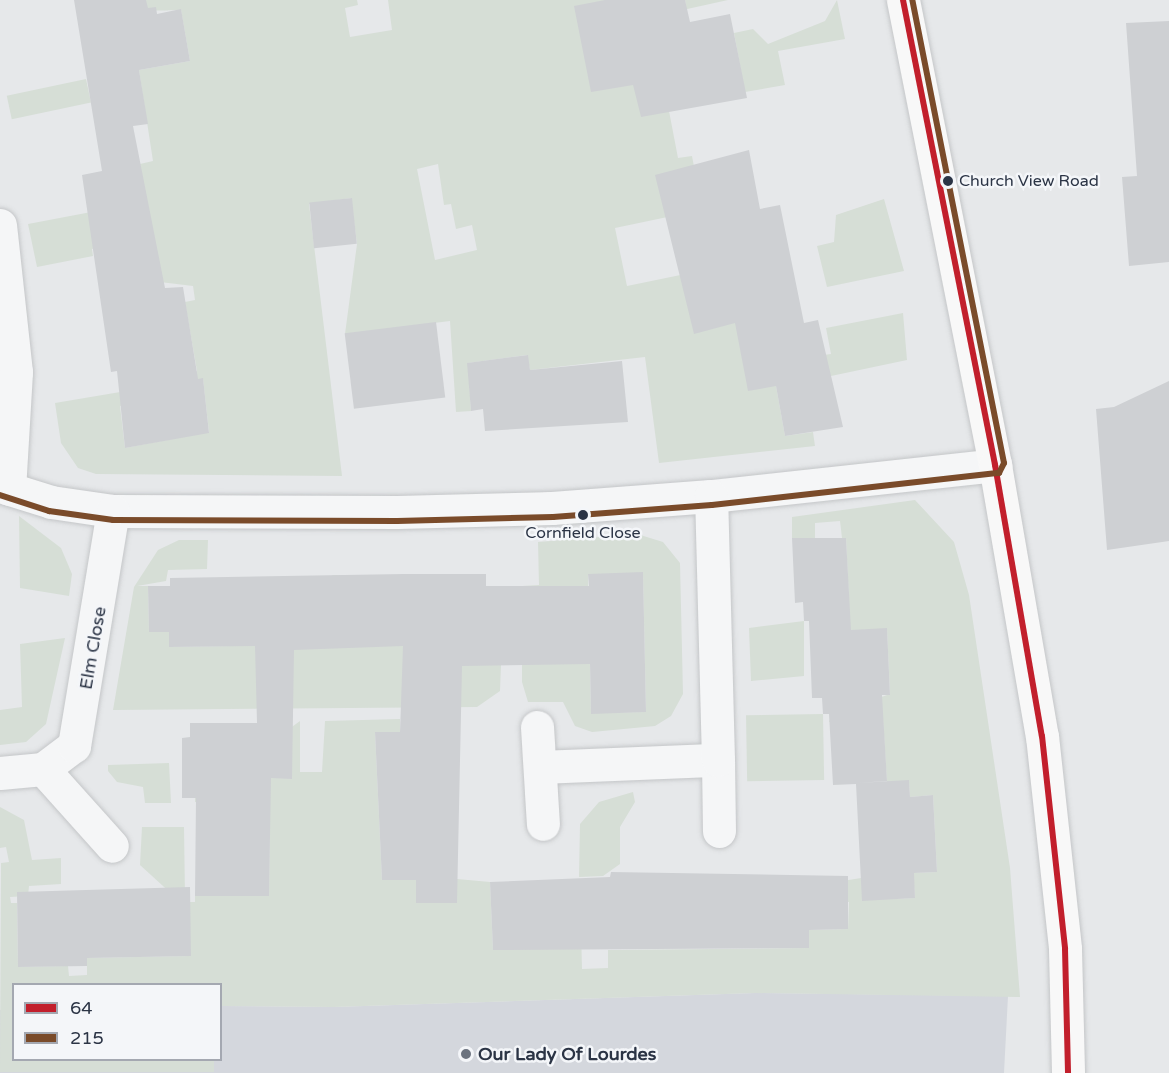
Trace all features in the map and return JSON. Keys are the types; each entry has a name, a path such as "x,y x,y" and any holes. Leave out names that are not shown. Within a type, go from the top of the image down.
{"main road":[{"path":"903,0 995,465 1042,736 1065,949 1068,1073"}],"street":[{"path":"0,225 16,372 4,487 51,502 113,511 527,509 711,496 995,465"},
{"path":"711,496 719,831"},
{"name":"Elm Close","path":"43,769 74,746 113,511"},
{"path":"537,727 543,824"},
{"path":"540,767 718,760"},
{"path":"0,773 43,769 112,846"}],"shaded area":[{"path":"146,0 357,0 358,5 345,8 350,37 392,30 388,0 612,0 686,6 685,0 728,0 651,17 678,158 692,156 695,172 720,206 615,228 627,286 734,264 776,386 785,436 813,432 815,446 659,463 645,357 530,370 527,355 468,363 471,411 456,412 450,321 345,334 357,244 351,198 309,204 342,476 96,474 78,468 61,443 55,403 138,389 140,402 120,406 125,448 209,432 203,379 178,383 197,371 185,302 195,300 193,286 160,282 140,164 153,161 139,70 190,61 181,10 132,11","holes":["438,164 444,205 451,204 456,229 472,225 477,250 435,260 417,169"]},
{"path":"837,0 845,39 778,51 785,85 745,92 734,33 753,29 768,44 825,21"},
{"path":"86,79 91,102 12,119 7,96"},
{"path":"884,199 904,271 827,287 817,246 834,242 836,215"},
{"path":"107,209 112,246 92,249 93,256 37,267 28,224"},
{"path":"903,313 907,360 812,380 808,357 831,354 826,328"},
{"path":"915,500 954,542 969,595 1010,868 1020,997 755,993 333,1007 222,1006 222,983 12,983 12,1061 214,1061 214,1072 0,1072 1,863 9,862 6,847 0,848 0,807 24,820 32,860 61,858 61,884 29,886 28,896 10,897 11,903 17,903 18,967 68,966 69,976 87,975 87,958 190,956 190,902 195,902 195,896 269,896 270,803 195,802 195,798 300,721 300,772 322,772 325,721 400,719 400,732 375,732 382,880 416,880 416,903 457,903 457,879 490,882 493,950 580,889 582,969 608,968 608,950 808,948 809,930 848,929 849,902 841,902 830,883 861,878 894,899 915,898 913,873 937,872 933,795 910,797 909,781 887,782 883,719 829,722 832,714 890,694 887,629 810,632 849,601 846,538 842,538 840,521 815,523 815,538 792,538 792,517"},
{"path":"19,516 61,548 72,574 69,596 20,588"},
{"path":"637,534 663,542 680,563 683,694 671,716 655,726 592,732 575,726 563,702 528,702 522,682 522,586 539,585 538,542","holes":["643,573 646,712 591,713 588,575"]},
{"path":"179,540 208,540 207,569 168,570 166,581 137,586 148,586 149,632 169,632 170,647 232,646 333,575 340,575 342,646 502,638 500,691 477,707 113,710 134,587 158,550"},
{"path":"804,621 804,676 751,681 749,628"},
{"path":"65,638 46,724 26,742 0,745 0,710 22,707 20,644"},
{"path":"823,714 824,780 747,781 746,715"},
{"path":"169,763 171,803 145,803 143,787 117,782 108,771 108,765"},
{"path":"633,792 635,802 620,827 620,864 603,876 579,877 580,824 599,802"},
{"path":"142,827 184,827 185,898 175,897 140,865"},
{"path":"755,993 1008,996 1004,1073 0,1073 0,1010 12,1010 12,1061 222,1061 222,1006 333,1007"}],"building":[{"path":"74,0 146,0 148,8 156,7 157,14 181,9 190,61 139,70 148,124 133,126 165,288 183,287 198,379 203,378 209,433 125,448 117,371 111,372 82,175 102,171"},
{"path":"605,0 685,0 690,22 730,14 747,98 641,117 633,85 591,92 574,6"},
{"path":"1169,21 1169,262 1129,266 1122,177 1137,176 1126,23"},
{"path":"749,150 760,209 780,205 804,323 818,320 843,427 785,436 776,386 748,391 735,323 694,334 655,175"},
{"path":"352,198 357,244 314,248 309,202"},
{"path":"436,322 445,397 354,409 345,333"},
{"path":"528,355 530,370 622,361 628,422 485,431 483,409 471,411 467,363"},
{"path":"1169,381 1169,541 1107,550 1096,409 1114,407"},
{"path":"792,538 846,538 851,630 887,628 890,695 882,695 887,781 857,783 909,780 910,797 933,795 937,872 914,873 915,898 862,901 856,784 833,785 829,714 823,714 822,698 812,698 809,621 804,621 803,602 795,603"},
{"path":"643,572 646,712 591,714 590,664 462,666 457,903 416,903 416,880 382,880 375,732 400,732 403,646 294,650 292,779 271,778 269,896 195,896 196,798 182,798 182,738 190,737 190,723 257,723 255,646 169,647 169,632 149,632 148,586 170,586 170,578 486,574 486,586 589,586 588,574"},
{"path":"611,872 848,876 848,929 809,930 809,948 493,950 490,882 610,877"},
{"path":"190,887 191,956 87,958 87,966 18,967 17,892"}],"transit line":[{"name":"64","path":"903,0 995,465 1042,736 1065,949 1068,1073"},
{"name":"215","path":"0,495 49,511 113,520 397,521 553,517 712,505 999,473 1004,463 912,0"}],"place":[{"name":"Church View Road","path":"948,181"},
{"name":"Cornfield Close","path":"583,515"},
{"name":"Our Lady Of Lourdes","path":"466,1054"}]}
